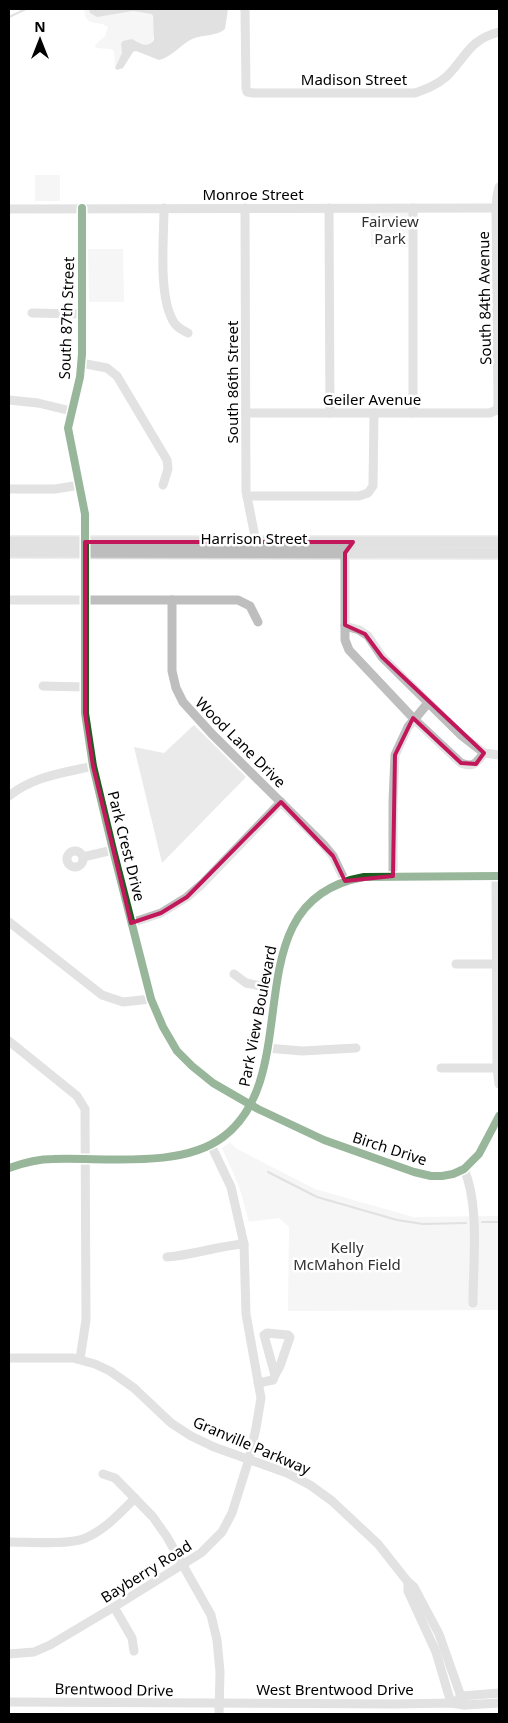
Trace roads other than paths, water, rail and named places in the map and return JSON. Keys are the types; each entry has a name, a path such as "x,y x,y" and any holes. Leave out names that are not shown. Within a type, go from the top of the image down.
{"main road":[{"name":"Harrison Street","path":"9,542 85,547 249,553 499,553"},
{"name":"Harrison Street","path":"9,552 85,547 256,542 499,542"}],"street":[{"name":"Madison Street","path":"246,9 246,88 247,92 253,93 415,93 429,88 442,80 470,48 486,37 499,32"},
{"name":"South 84th Avenue","path":"496,410 498,395 496,196 499,187"},
{"name":"Monroe Street","path":"9,208 496,208"},
{"name":"South 87th Street","path":"82,208 81,363 69,433 85,514 85,547"},
{"path":"164,208 165,299 173,323 188,333"},
{"name":"South 86th Street","path":"245,208 247,496 256,542"},
{"path":"329,208 330,413"},
{"path":"413,208 413,413"},
{"path":"32,314 82,314"},
{"path":"81,363 107,368 117,376 167,460 168,470 163,485"},
{"path":"9,400 38,403 72,411"},
{"name":"Geiler Avenue","path":"246,413 490,413 496,410"},
{"path":"247,496 366,495 373,486 374,413"},
{"path":"9,489 55,489 80,485"},
{"path":"249,553 256,542"},
{"path":"353,542 346,553 345,640 349,650 414,719 461,764 469,766 476,764 484,753"},
{"name":"Park Crest Drive","path":"85,547 85,713 93,766 151,999 163,1028 177,1051 213,1083 251,1105"},
{"path":"9,600 241,601 250,606 258,622"},
{"name":"Wood Lane Drive","path":"172,600 172,671 180,698 212,734 333,856 345,881"},
{"path":"345,626 359,630 368,636 382,657 462,736 484,753 498,755"},
{"path":"43,686 84,687"},
{"path":"393,876 395,755 401,740 414,719 428,703"},
{"path":"9,796 25,784 36,780 93,766"},
{"path":"131,923 161,913 187,897 202,884 281,802"},
{"path":"83,857 113,850"},
{"name":"Park View Boulevard","path":"9,1168 28,1162 51,1159 160,1159 211,1145 233,1128 251,1105 258,1090 284,946 293,924 308,905 333,886 345,881 370,876 498,876"},
{"path":"498,876 497,1068 499,1084"},
{"path":"9,922 102,995 123,1002 151,999"},
{"path":"456,964 497,964"},
{"path":"234,974 246,984 276,989"},
{"path":"9,1041 77,1096 82,1102 86,1114 86,1320 80,1360"},
{"path":"267,1048 302,1051 356,1048"},
{"path":"441,1068 497,1068"},
{"name":"Birch Drive","path":"251,1105 324,1140 408,1170 439,1176 453,1174 464,1168 479,1154 499,1116"},
{"path":"211,1145 231,1187 244,1244 246,1314 261,1398 249,1459"},
{"path":"464,1168 471,1187 474,1207 473,1303"},
{"path":"167,1257 244,1244"},
{"path":"258,1383 272,1380 275,1375 290,1337 281,1333 267,1333 264,1335 265,1341 275,1375"},
{"name":"Granville Parkway","path":"9,1358 60,1358 95,1364 116,1374 170,1423 191,1436 214,1447 287,1472 332,1500 378,1544 414,1588 439,1634 463,1701"},
{"name":"Bayberry Road","path":"9,1654 34,1652 50,1645 201,1553 222,1532 232,1513 249,1459"},
{"path":"103,1474 115,1478 153,1517 211,1615 217,1640 220,1672 220,1714"},
{"path":"9,1542 82,1540 113,1520 135,1498"},
{"name":"Granville Parkway","path":"408,1582 408,1591 436,1652 451,1702"},
{"path":"114,1607 132,1638 134,1651"},
{"name":"West Brentwood Drive","path":"220,1703 451,1702 499,1693"},
{"name":"West Brentwood Drive","path":"463,1701 499,1703"},
{"name":"Brentwood Drive","path":"9,1702 220,1703"}],"waterway":[{"path":"9,17 26,9"},
{"path":"268,1172 317,1197 397,1220 423,1224 466,1223"},
{"path":"482,1222 499,1222"}],"park label":[{"name":"Fairview Park","path":"390,230"},
{"name":"Kelly McMahon Field","path":"347,1256"}]}
